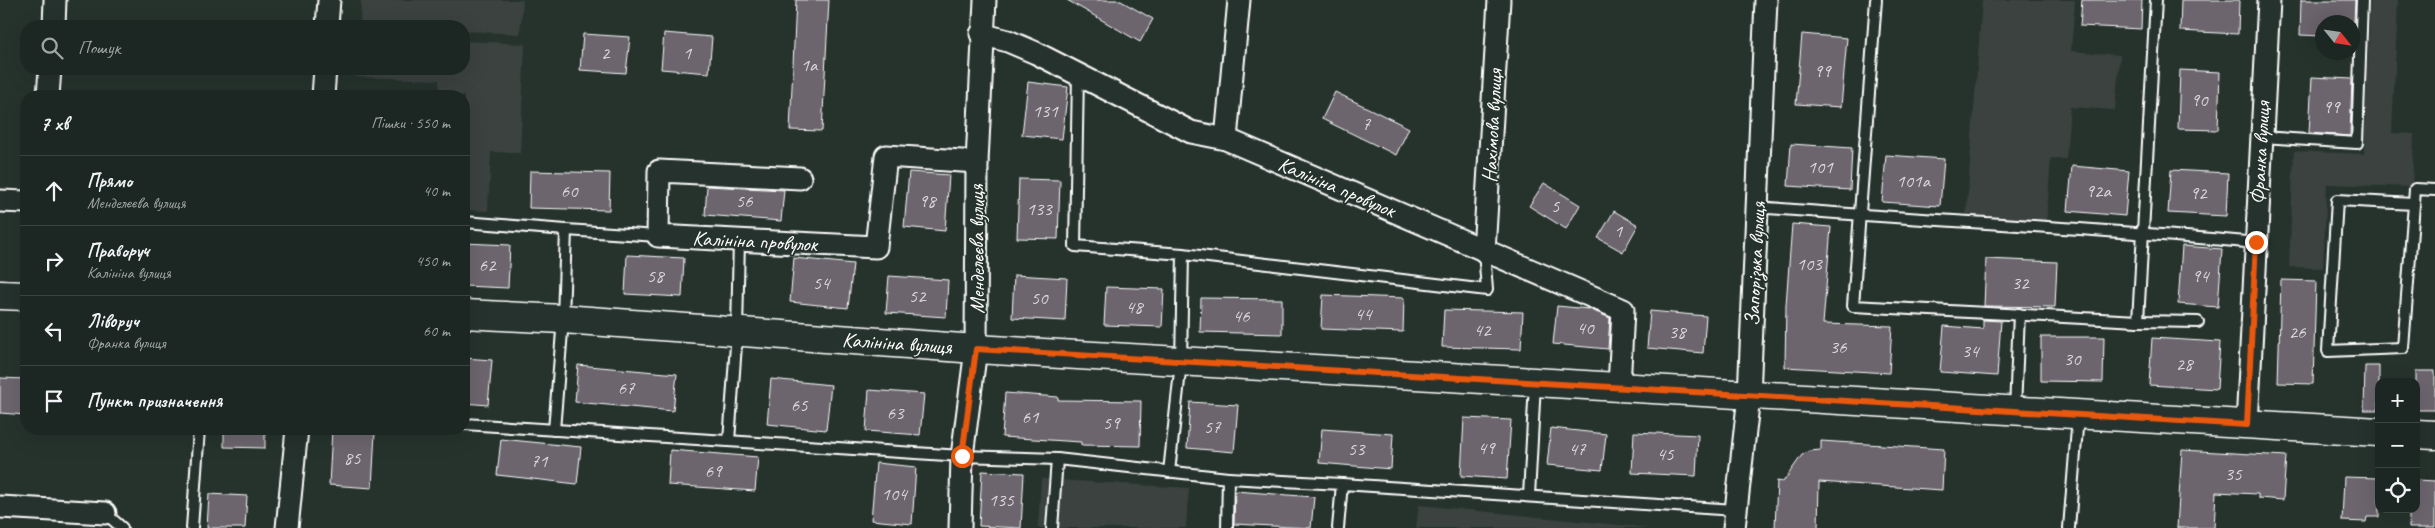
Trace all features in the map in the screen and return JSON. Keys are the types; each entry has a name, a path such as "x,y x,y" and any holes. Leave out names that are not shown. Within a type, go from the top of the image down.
{"street":[{"path":"54,20 56,0"},
{"path":"328,20 329,0"},
{"name":"Менделєєва вулиця","path":"960,528 962,456 976,349 977,162 981,34 984,0"},
{"path":"1226,139 1239,0"},
{"name":"Нахімова вулиця","path":"1484,251 1499,0"},
{"name":"Запорізька вулиця","path":"1734,519 1749,396 1766,0"},
{"name":"Франка вулиця","path":"2247,425 2268,0"},
{"name":"Калініна провулок","path":"981,34 1008,41 1078,74 1191,132 1226,139 1623,310 1619,387"},
{"path":"48,90 50,75"},
{"path":"323,90 325,75"},
{"name":"Калініна провулок","path":"658,236 876,247 886,156 977,162"},
{"path":"658,236 659,171 800,178"},
{"path":"0,200 20,202"},
{"path":"0,295 20,296"},
{"name":"Калініна вулиця","path":"470,314 563,319 976,349 1535,384 1619,387 2078,416 2375,432"},
{"path":"2420,434 2435,436"},
{"path":"287,528 296,435"},
{"path":"0,507 105,513"}],"lane":[{"path":"1876,0 1854,306 2138,321 2198,322"},
{"path":"2138,321 2156,0"},
{"path":"2261,137 2357,143 2362,0"},
{"path":"1078,74 1075,246 1183,254 1487,290 1484,251"},
{"path":"2414,204 2338,200 2328,351 2403,348 2414,204 2415,189 2435,190"},
{"path":"1758,207 1860,216 2143,232 2256,242"},
{"path":"470,222 658,236"},
{"path":"554,430 563,319 566,230"},
{"path":"729,441 737,331 739,240"},
{"path":"1169,472 1181,362 1183,254"},
{"path":"2014,411 2019,314"},
{"path":"1529,496 1535,384"},
{"path":"2069,528 2078,416"},
{"path":"470,424 962,456 1057,459 1228,478 1529,496 1734,519"},
{"path":"192,528 198,435"},
{"path":"1052,528 1057,459"},
{"path":"1227,528 1228,478"},
{"path":"1338,528 1342,484"},
{"path":"105,513 122,528"}],"shaded area":[{"path":"361,0 523,0 520,34 470,31 470,20 360,20"},
{"path":"1982,0 2075,0 2071,51 2120,55 2115,110 2070,107 2066,159 2051,158 2046,225 1966,219"},
{"path":"2370,0 2398,0 2392,133 2414,134 2412,187 2327,184 2323,268 2289,267 2294,151 2364,154"},
{"path":"470,41 525,44 520,153 491,152 488,211 470,210 470,90 439,90 439,80 356,77 356,75 470,75"},
{"path":"1041,479 1189,488 1186,528 1038,528"},
{"path":"1419,505 1649,528 1416,528"}],"building":[{"path":"796,0 829,0 822,131 790,130"},
{"path":"1067,0 1119,0 1153,19 1140,42"},
{"path":"2082,0 2142,0 2141,29 2080,26"},
{"path":"2181,0 2239,0 2238,34 2180,31"},
{"path":"2301,0 2355,0 2354,15 2315,15 2315,36 2300,35"},
{"path":"664,33 712,37 709,73 661,69"},
{"path":"583,34 630,37 626,73 580,70"},
{"path":"1802,34 1847,38 1841,107 1796,104"},
{"path":"2180,70 2220,72 2218,130 2178,129"},
{"path":"2312,77 2352,79 2350,136 2309,133"},
{"path":"1028,82 1068,87 1062,139 1022,135"},
{"path":"1335,92 1409,128 1396,155 1322,119"},
{"path":"1791,144 1852,148 1850,190 1788,186"},
{"path":"1886,155 1944,159 1940,206 1882,202"},
{"path":"2072,166 2129,171 2125,216 2068,211"},
{"path":"2171,170 2228,173 2226,216 2168,213"},
{"path":"530,171 610,173 609,210 529,208"},
{"path":"909,172 949,175 945,231 904,227"},
{"path":"1019,179 1060,180 1058,239 1017,238"},
{"path":"1544,183 1580,205 1566,229 1529,206"},
{"path":"707,186 784,190 781,221 705,215"},
{"path":"1614,211 1638,225 1623,252 1598,238"},
{"path":"1792,224 1831,227 1823,324 1892,326 1889,373 1785,367 1786,305"},
{"path":"470,243 510,245 508,288 470,286"},
{"path":"2182,246 2222,249 2218,307 2178,304"},
{"path":"627,255 684,258 682,297 625,294"},
{"path":"794,258 853,264 848,308 790,302"},
{"path":"1986,259 2057,262 2055,307 1984,306"},
{"path":"1014,275 1067,278 1065,321 1012,318"},
{"path":"889,276 948,280 946,317 886,313"},
{"path":"2281,280 2316,281 2313,384 2278,383"},
{"path":"1106,287 1164,289 1162,327 1104,325"},
{"path":"1323,295 1404,298 1403,332 1321,329"},
{"path":"1201,298 1282,299 1282,334 1200,332"},
{"path":"1557,306 1589,309 1610,318 1608,349 1553,344"},
{"path":"1444,310 1523,312 1521,349 1442,347"},
{"path":"1650,311 1706,316 1703,353 1647,348"},
{"path":"1983,320 2001,321 1997,376 1940,372 1944,326 1983,329"},
{"path":"2041,337 2104,337 2103,382 2041,381"},
{"path":"2152,338 2220,342 2217,389 2149,385"},
{"path":"470,358 492,360 488,405 470,404"},
{"path":"578,365 677,374 673,411 575,402"},
{"path":"2365,366 2379,366 2379,378 2375,378 2375,410 2364,410"},
{"path":"2416,371 2435,371 2435,410 2420,410 2420,378 2416,378"},
{"path":"0,378 20,379 20,415 0,413"},
{"path":"771,379 831,385 826,430 767,424"},
{"path":"869,390 924,394 920,435 866,431"},
{"path":"1005,393 1058,397 1058,400 1141,401 1140,446 1081,445 1081,442 1002,437"},
{"path":"1190,402 1238,405 1234,452 1187,448"},
{"path":"1464,418 1511,420 1507,479 1461,476"},
{"path":"1551,428 1606,434 1602,470 1547,465"},
{"path":"1322,429 1393,434 1391,469 1319,463"},
{"path":"1634,432 1698,435 1696,476 1632,473"},
{"path":"224,435 265,435 265,448 224,447"},
{"path":"332,435 375,435 372,488 329,485"},
{"path":"501,439 581,447 577,484 497,475"},
{"path":"1821,441 1944,449 1942,490 1819,482 1818,528 1775,528 1777,481 1783,482 1802,455 1809,451 1821,450"},
{"path":"670,450 758,457 755,491 668,485"},
{"path":"2182,450 2286,456 2283,500 2258,498 2258,494 2216,492 2214,528 2177,528"},
{"path":"876,463 916,467 912,524 871,520"},
{"path":"982,471 1024,473 1021,528 979,526"},
{"path":"2344,477 2375,478 2375,513 2379,513 2379,517 2367,517 2366,522 2342,521"},
{"path":"2420,480 2435,481 2435,528 2409,528 2409,513 2420,513"},
{"path":"1235,491 1314,497 1311,528 1234,524"},
{"path":"209,494 247,496 245,528 207,528"}],"route":[{"path":"962,456 976,349 1535,384 1619,387 2247,425 2256,242"}]}
